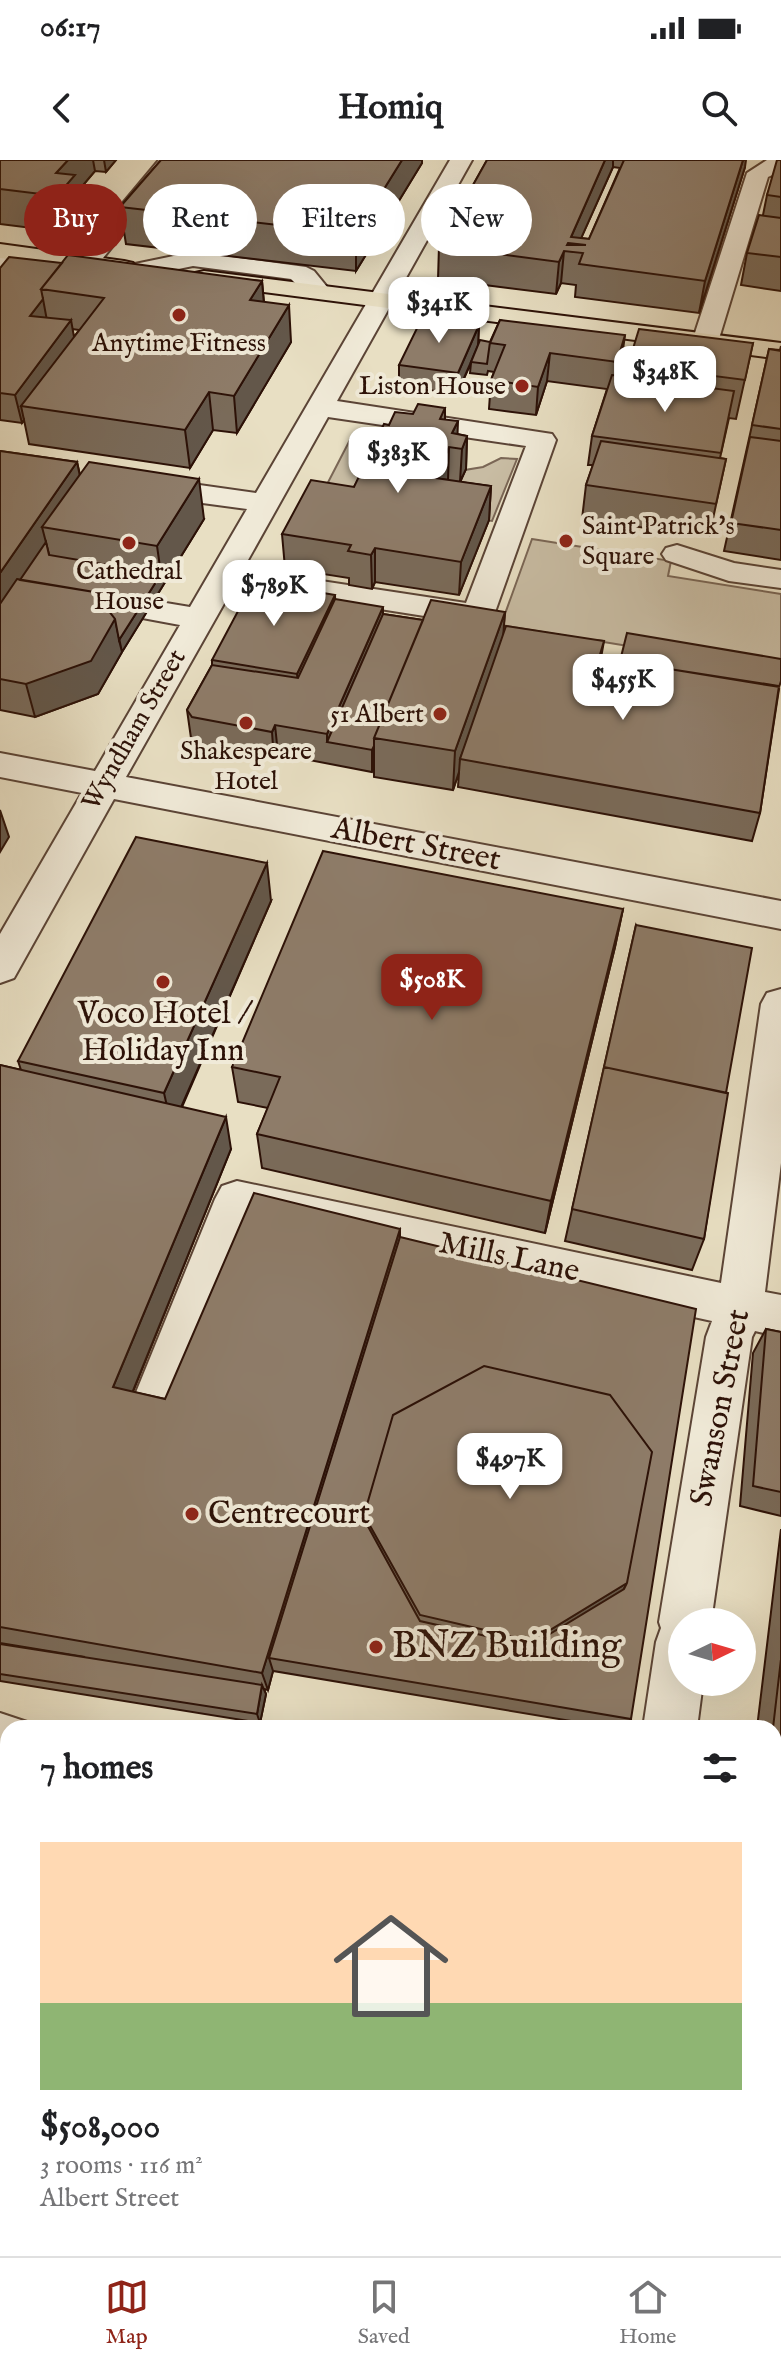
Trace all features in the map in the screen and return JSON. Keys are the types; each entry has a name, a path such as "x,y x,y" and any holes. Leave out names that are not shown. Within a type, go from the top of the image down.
{"main road":[{"path":"4,256 86,263 781,351"}],"street":[{"path":"86,263 171,160"},
{"name":"Wyndham Street","path":"0,968 461,160"},
{"path":"739,161 776,164"},
{"path":"705,342 758,173 776,164"},
{"path":"319,407 542,440 478,615"},
{"path":"121,482 264,503"},
{"path":"677,554 729,572 781,579"},
{"path":"223,575 478,615 501,628 515,630"},
{"path":"148,610 198,618"},
{"name":"Albert Street","path":"0,765 781,915"},
{"name":"Albert Street","path":"0,786 52,775"},
{"name":"Swanson Street","path":"687,1608 729,1337 761,1311 781,1004"},
{"name":"Mills Lane","path":"152,1412 237,1199 761,1311"},
{"path":"671,1720 674,1696"}],"shaded area":[{"path":"353,434 366,439 372,451 364,500 322,494"},
{"path":"501,458 517,459 492,521 434,512 460,482 465,470 483,467"},
{"path":"532,539 671,561 668,576 781,594 781,660 628,646 501,625"}],"building":[{"path":"0,160 68,160 56,173 75,175 67,184 24,184 24,192 0,189"},
{"path":"161,160 402,160 387,184 273,184 273,225 257,223 257,184 143,184 143,210 127,208 127,199"},
{"path":"487,160 605,160 571,237 589,239 624,160 743,160 705,281 579,264 583,253 564,251 559,262 514,256 532,256 532,184 474,184"},
{"path":"777,160 781,160 781,197 767,195"},
{"path":"759,215 781,218 781,257 747,253"},
{"path":"67,256 75,256 262,281 250,300 289,305 234,396 209,392 185,430 21,406 104,298 41,289"},
{"path":"9,257 62,263 41,289 43,299 30,316 71,320 15,395 0,393 0,268"},
{"path":"422,318 479,325 458,373 399,365"},
{"path":"500,320 625,335 617,362 550,353 538,387 491,380 505,345 490,343"},
{"path":"639,329 753,343 745,380 628,365"},
{"path":"480,340 490,342 487,364 471,362"},
{"path":"769,349 781,351 781,429 752,425"},
{"path":"612,375 734,391 721,453 592,436"},
{"path":"418,404 445,408 440,419 458,421 452,433 467,436 462,449 449,447 435,478 491,486 461,562 375,548 371,555 348,551 351,545 282,534 311,480 354,487 384,424 389,425 395,412 413,414"},
{"path":"750,437 781,441 781,530 731,523"},
{"path":"601,441 726,459 716,504 586,485"},
{"path":"0,451 77,462 0,573"},
{"path":"89,462 199,479 157,546 42,527"},
{"path":"46,542 49,555 161,574 119,640 115,619 94,592 20,580"},
{"path":"17,579 94,592 115,619 91,661 26,684 0,679 0,604"},
{"path":"254,581 335,595 297,674 212,660"},
{"path":"335,599 383,607 327,734 275,725 272,732 192,717 187,710 212,665 298,678"},
{"path":"431,600 505,612 455,751 374,738"},
{"path":"383,614 423,620 374,738 374,746 372,750 327,742"},
{"path":"506,626 604,641 599,658 779,686 760,813 460,759"},
{"path":"627,633 781,659 779,687 620,661"},
{"name":"Voco Hotel / Holiday Inn","path":"136,837 267,863 164,1093 18,1061"},
{"path":"323,851 623,909 551,1201 257,1134 280,1077 232,1067"},
{"path":"636,925 752,948 726,1093 604,1067"},
{"path":"0,1065 226,1117 113,1387 165,1399 254,1193 400,1229 262,1673 0,1627"},
{"path":"604,1067 728,1093 704,1239 572,1209"},
{"path":"400,1237 696,1309 631,1719 269,1658","holes":["484,1366 610,1395 652,1452 624,1589 530,1646 420,1621 364,1515 393,1415"]},
{"path":"766,1329 781,1332 781,1492 753,1486"},
{"path":"484,1366 610,1395 652,1452 627,1583 532,1641 420,1615 364,1515 393,1415"},
{"path":"0,1644 262,1685 257,1714 0,1674"},
{"path":"781,1659 781,1720 774,1720"}],"place":[{"name":"Anytime Fitness","path":"179,315"},
{"name":"Liston House","path":"522,386"},
{"name":"Saint Patrick's Square","path":"566,541"},
{"name":"Cathedral House","path":"129,543"},
{"name":"51 Albert","path":"440,714"},
{"name":"Shakespeare Hotel","path":"246,723"},
{"name":"Voco Hotel / Holiday Inn","path":"163,982"},
{"name":"Centrecourt","path":"192,1514"},
{"name":"BNZ Building","path":"376,1647"}]}
